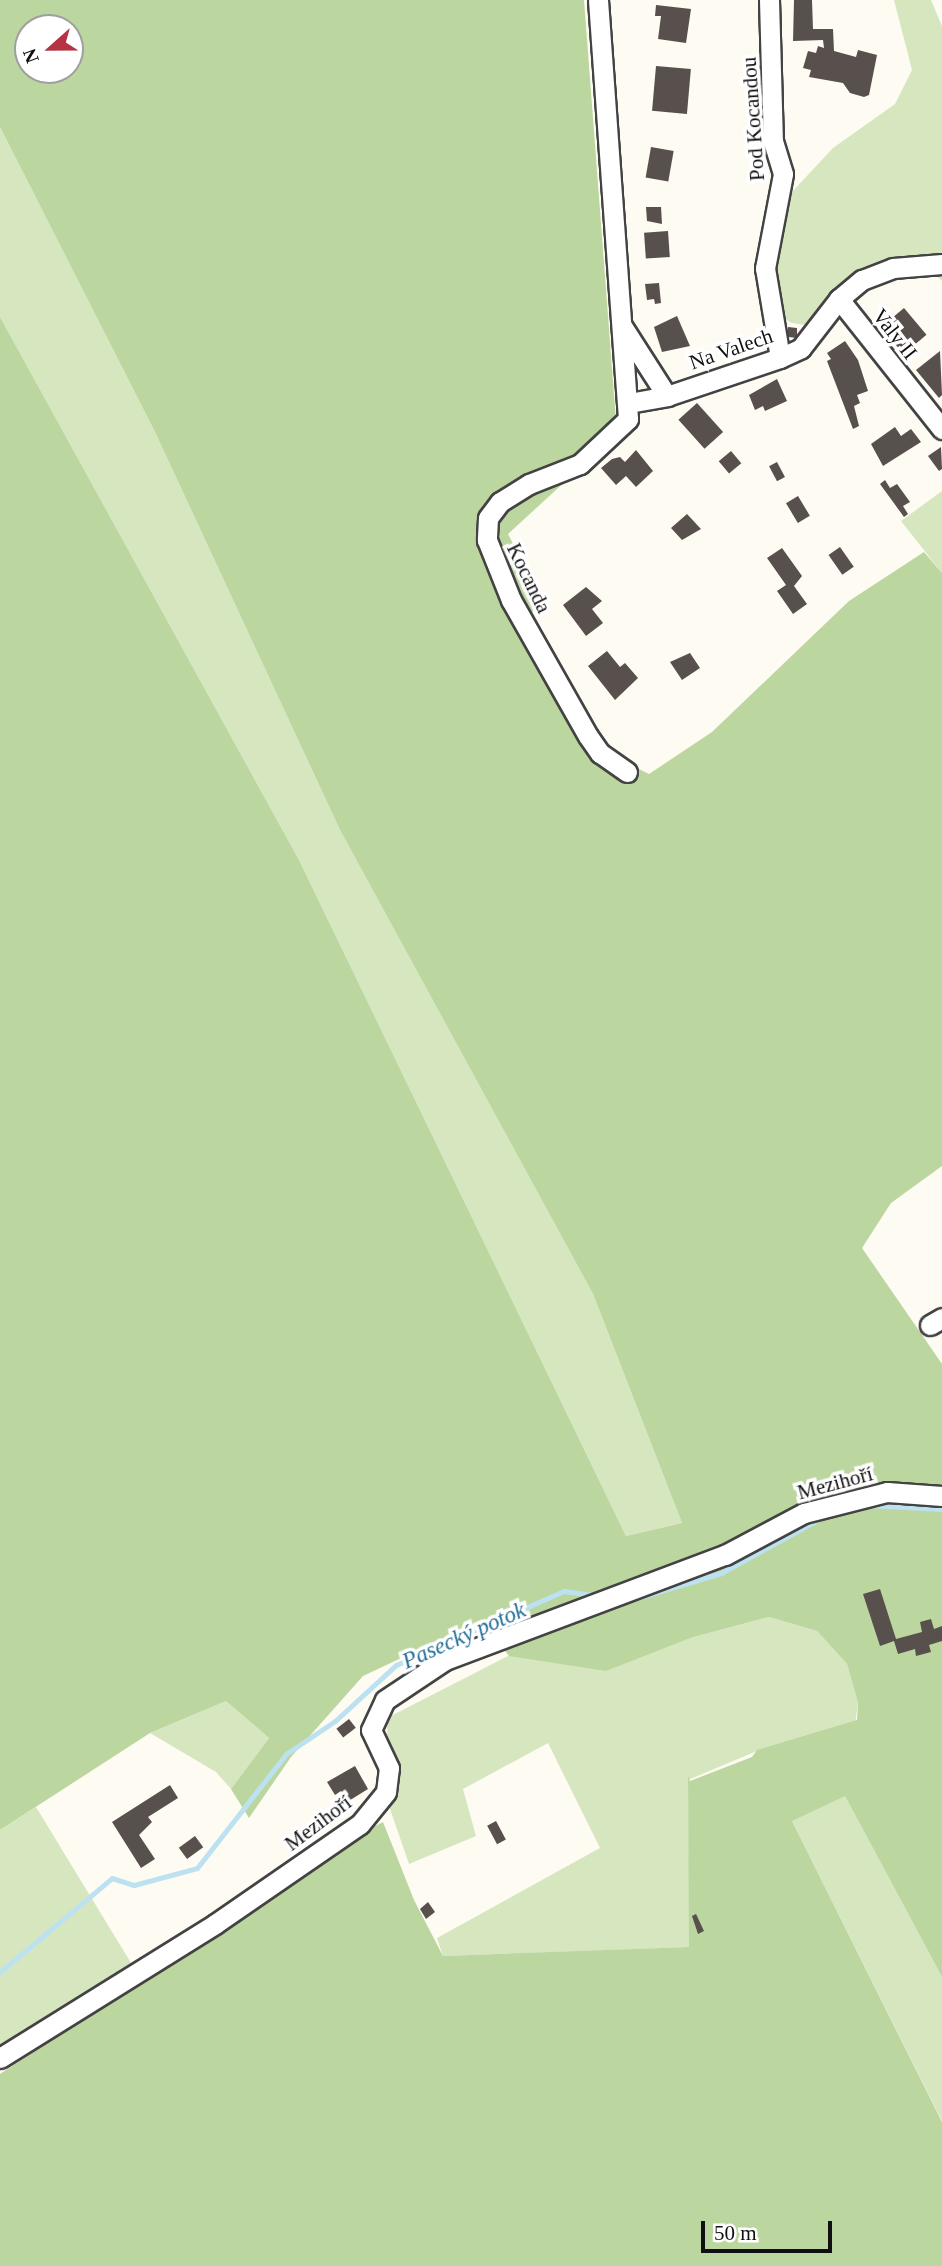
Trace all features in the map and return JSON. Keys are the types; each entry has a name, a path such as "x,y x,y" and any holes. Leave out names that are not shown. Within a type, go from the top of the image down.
{"street":[{"name":"Kocanda","path":"598,0 619,323 629,403 628,419 615,435 580,464 513,492 492,510 487,529 488,548 511,600 588,736 600,752 627,772"},
{"name":"Pod Kocandou","path":"769,0 773,141 782,174 765,268 780,358"},
{"name":"Na Valech","path":"629,403 667,396 780,358 801,348 839,299 876,273 942,264"},
{"name":"Valy II","path":"839,299 942,429"},
{"name":"Kocanda","path":"619,323 667,396"},
{"name":"Mezihoří","path":"0,2058 215,1924 360,1824 387,1793 389,1768 371,1730 385,1700 445,1660 622,1590 725,1555 804,1513 859,1496 887,1492 942,1496"}],"green space":[{"path":"0,0 584,0 616,421 582,466 508,534 543,603 526,617 559,680 615,757 649,774 712,732 849,601 924,552 942,573 942,1166 891,1203 862,1248 942,1364 942,1977 845,1796 792,1821 942,2122 942,2266 0,2266 0,2074 264,1902 353,1838 383,1822 414,1900 443,1956 689,1947 688,1776 690,1781 752,1757 757,1750 857,1720 858,1703 847,1664 817,1631 769,1617 690,1638 606,1671 509,1656 482,1620 363,1676 291,1757 249,1818 231,1789 269,1738 226,1701 150,1733 0,1830 0,317 299,860 626,1536 682,1523 593,1294 340,830 155,432 0,127"},
{"path":"894,0 931,0 942,26 942,281 914,256 855,272 829,293 805,325 792,323 781,317 771,262 791,193 833,148 895,104 912,70"},
{"path":"0,127 155,432 340,830 593,1294 682,1523 626,1536 299,860 0,317"},
{"path":"942,491 942,573 901,521"},
{"path":"769,1617 817,1631 847,1664 858,1703 845,1796 942,1977 942,2121 757,1751 688,1780 690,1947 443,1956 437,1938 600,1848 548,1743 463,1789 476,1836 409,1864 388,1803 387,1718 510,1655 690,1638"},
{"path":"226,1701 269,1738 231,1789 216,1772 150,1733"},
{"path":"36,1807 131,1963 0,2047 0,1830"}],"building":[{"path":"794,0 812,0 813,29 833,29 834,51 856,57 858,50 877,55 869,95 864,97 850,93 843,83 809,77 811,70 803,68 808,51 816,53 818,46 824,48 823,40 793,41"},
{"path":"656,5 691,9 686,43 658,39 661,16 655,16"},
{"path":"656,66 691,69 687,114 652,111"},
{"path":"651,147 674,151 668,182 646,178"},
{"path":"646,207 661,207 662,224 647,221"},
{"path":"668,231 670,257 646,259 644,233"},
{"path":"659,283 661,303 655,304 654,299 647,300 645,284"},
{"path":"904,308 926,335 904,354 881,327"},
{"path":"677,316 690,346 662,352 654,327"},
{"path":"788,327 797,328 797,338 788,337"},
{"path":"845,341 858,360 868,391 857,395 860,403 854,406 859,426 853,429 827,361 831,359 827,353"},
{"path":"940,351 942,395 939,398 916,370"},
{"path":"777,379 787,401 765,411 763,406 755,410 749,395"},
{"path":"697,403 723,432 705,449 678,420"},
{"path":"895,427 901,436 911,429 921,442 883,466 871,444"},
{"path":"941,447 942,469 939,471 928,456"},
{"path":"636,450 653,471 636,487 626,476 616,485 601,468 612,459 620,457 625,462"},
{"path":"731,451 741,463 729,474 719,461"},
{"path":"777,462 785,477 777,481 769,466"},
{"path":"885,480 890,488 897,484 910,502 903,506 908,514 904,517 880,484"},
{"path":"798,496 810,516 798,523 786,503"},
{"path":"687,514 701,529 682,540 671,528"},
{"path":"840,547 854,567 842,575 829,555"},
{"path":"782,548 802,576 794,586 807,604 793,614 777,591 786,585 767,558"},
{"path":"586,587 602,601 592,609 603,623 586,636 563,605"},
{"path":"607,651 620,667 625,663 638,678 615,700 588,666"},
{"path":"690,653 700,668 682,680 670,662"},
{"path":"880,1589 896,1639 922,1632 920,1622 931,1619 934,1629 942,1626 942,1641 929,1645 931,1652 916,1656 915,1649 898,1654 894,1641 880,1646 863,1594"},
{"path":"349,1719 356,1728 343,1738 336,1729"},
{"path":"355,1766 368,1789 347,1802 341,1791 335,1795 327,1782"},
{"path":"170,1785 178,1798 148,1817 152,1822 139,1835 155,1859 141,1868 112,1822"},
{"path":"496,1821 506,1840 497,1844 487,1826"},
{"path":"195,1836 203,1847 187,1859 179,1848"},
{"path":"428,1902 435,1912 426,1919 420,1909"},
{"path":"696,1914 704,1931 698,1934 692,1916"}],"waterway":[{"name":"Pasecký potok","path":"869,1505 942,1509"},
{"name":"Pasecký potok","path":"634,1599 721,1573 823,1517"},
{"name":"Pasecký potok","path":"0,1972 112,1878 134,1885 197,1868 286,1754 335,1721 396,1665 564,1591 598,1596"}]}
